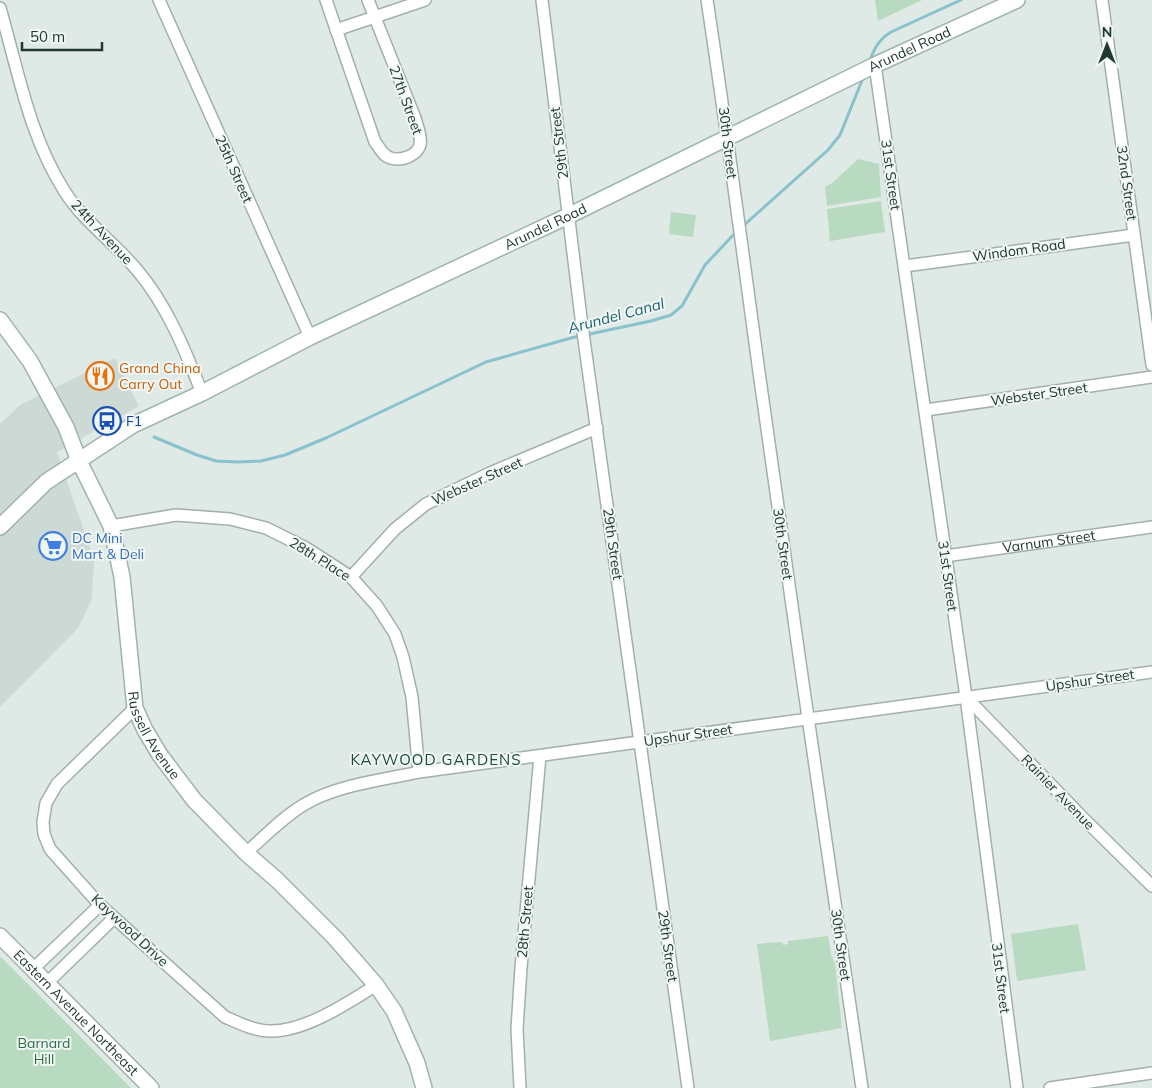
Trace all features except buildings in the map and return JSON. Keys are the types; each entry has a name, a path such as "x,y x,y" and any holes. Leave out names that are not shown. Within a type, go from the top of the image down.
{"street":[{"name":"25th Street","path":"158,0 310,337"},
{"name":"27th Street","path":"326,0 375,142 384,154 391,159 401,159 412,156 418,150 420,142 419,131 368,0"},
{"path":"336,30 426,0"},
{"name":"29th Street","path":"542,0 581,318 688,1088"},
{"name":"30th Street","path":"707,0 728,136 742,250 808,719 862,1088"},
{"name":"Arundel Road","path":"79,461 133,425 202,393 310,337 568,216 875,65 1017,0"},
{"name":"32nd Street","path":"1102,0 1152,365"},
{"name":"24th Avenue","path":"0,8 27,107 49,165 78,211 137,270 157,299 183,346 202,393"},
{"name":"31st Street","path":"875,65 966,698 1016,1088"},
{"name":"Windom Road","path":"905,266 1134,234"},
{"name":"Russell Avenue","path":"0,320 30,361 66,427 79,461 111,526 122,577 135,708 144,730 160,755 194,800 246,853 278,880 335,938 376,985 394,1011 417,1063 424,1088"},
{"name":"Webster Street","path":"926,410 1152,377"},
{"name":"Webster Street","path":"351,577 395,529 426,504 597,428"},
{"path":"0,527 46,482 79,461"},
{"name":"28th Place","path":"111,526 176,515 230,519 266,528 306,548 351,577 377,606 395,634 403,657 412,698 419,772"},
{"name":"Varnum Street","path":"945,556 1152,527"},
{"name":"Upshur Street","path":"246,853 280,821 305,804 326,794 419,772 1152,672"},
{"name":"Rainier Avenue","path":"966,698 1152,886"},
{"name":"Kaywood Drive","path":"135,708 57,784 46,803 44,812 44,834 50,849 100,905 225,1017 247,1026 270,1031 292,1028 332,1013 376,985"},
{"name":"28th Street","path":"520,1088 517,1029 540,756"},
{"path":"33,969 100,905"},
{"path":"47,983 114,918"},
{"name":"Eastern Avenue Northeast","path":"0,936 151,1088"},
{"path":"1050,1088 1152,1074"}],"shaded area":[{"path":"115,358 139,406 57,452 94,560 92,599 78,628 0,707 0,424 20,405"}],"green space":[{"path":"875,0 922,0 878,21"},
{"path":"858,159 879,164 881,197 827,206 825,187"},
{"path":"881,201 885,232 830,241 827,209"},
{"path":"671,212 696,215 693,237 669,234"},
{"path":"1078,924 1086,970 1017,981 1011,934"},
{"path":"828,936 835,964 842,1028 770,1041 757,944 782,942 783,945 788,944 788,941"},
{"name":"Barnard Hill","path":"0,956 6,962 131,1088 0,1088"}],"waterway":[{"name":"Arundel Canal","path":"869,63 877,45 891,32 961,0"},
{"name":"Arundel Canal","path":"742,227 828,150 840,135 863,78"},
{"name":"Arundel Canal","path":"154,437 216,461 261,461 285,455 326,438 486,362 571,338 671,315 682,306 705,265 737,231"}],"place":[{"name":"Grand China Carry Out","path":"100,376"},
{"name":"F1","path":"107,421"},
{"name":"DC Mini Mart & Deli","path":"53,546"}],"district":[{"name":"KAYWOOD GARDENS","path":"436,760"}]}
